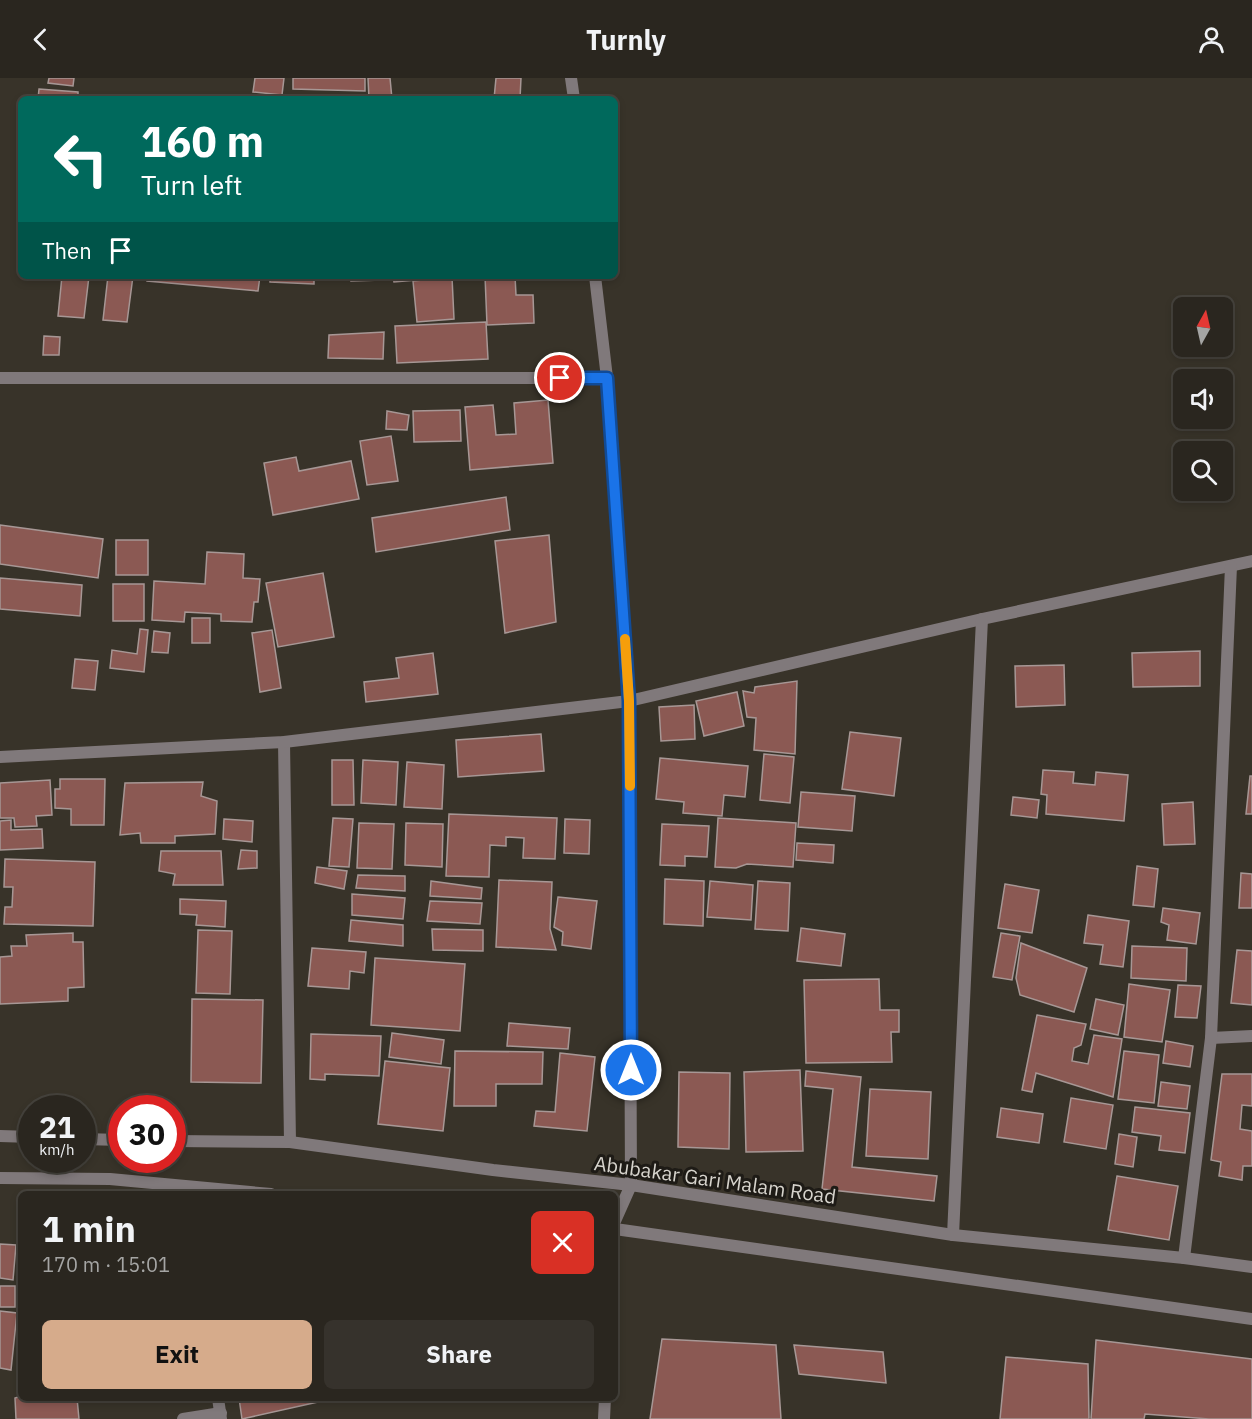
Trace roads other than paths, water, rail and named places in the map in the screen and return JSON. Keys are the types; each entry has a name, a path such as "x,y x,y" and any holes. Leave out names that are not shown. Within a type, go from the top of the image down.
{"street":[{"path":"572,78 574,96"},
{"path":"595,279 607,378 629,701 631,1185 618,1214"},
{"path":"0,378 607,378"},
{"path":"0,757 284,742 629,701 1252,561"},
{"path":"1184,1258 1211,1038 1231,566"},
{"path":"953,1235 982,620"},
{"path":"284,742 290,1142"},
{"path":"1211,1038 1252,1036"},
{"path":"0,1136 18,1137"},
{"name":"Abubakar Gari Malam Road","path":"186,1141 290,1142 493,1170 631,1185 953,1235 1252,1267"},
{"path":"0,1178 110,1179 178,1189 215,1191"},
{"path":"618,1228 1252,1319"},
{"path":"183,1419 221,1416 218,1401"},
{"path":"604,1419 605,1401"}]}
